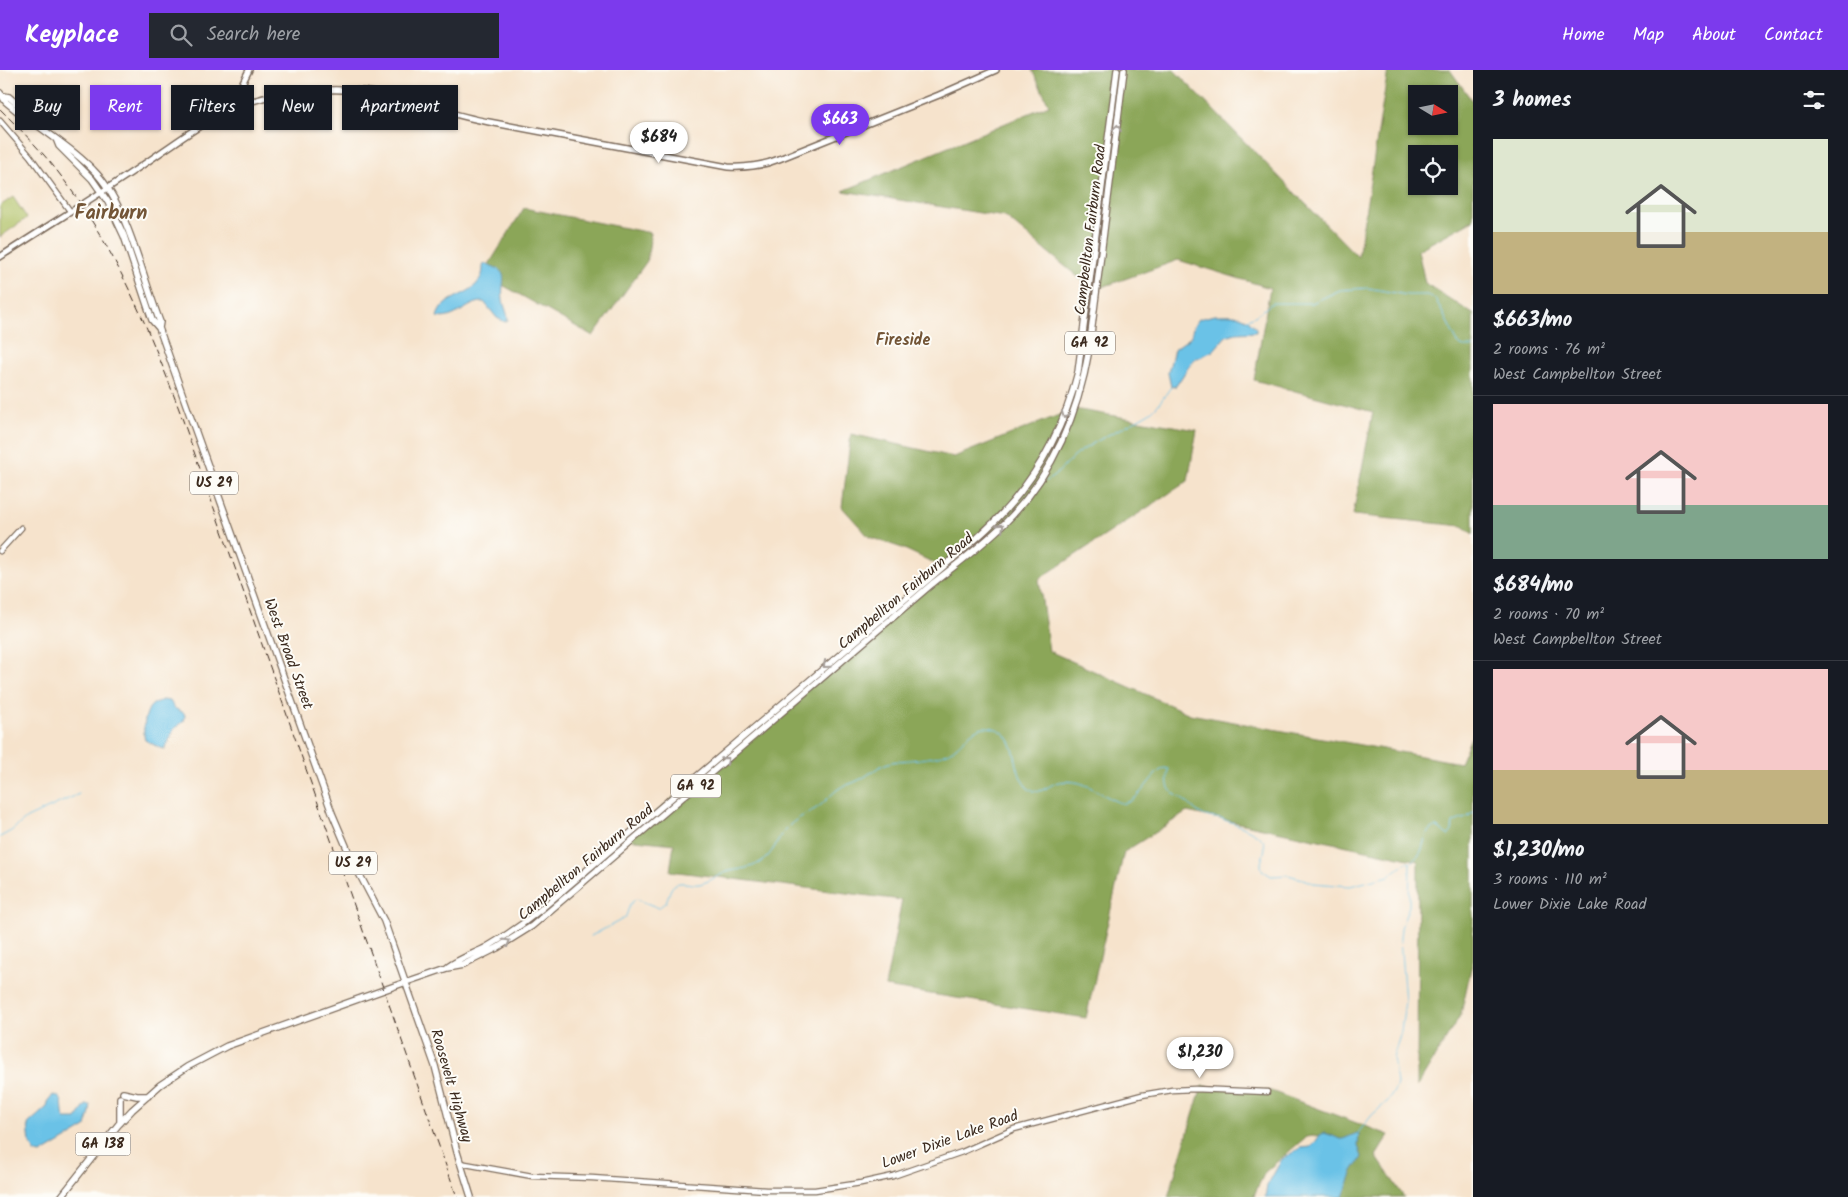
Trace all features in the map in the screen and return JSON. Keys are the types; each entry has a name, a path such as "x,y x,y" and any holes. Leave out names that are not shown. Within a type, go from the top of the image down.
{"main road":[{"path":"241,85 249,70"},
{"path":"254,102 302,92 347,90 368,92 391,96 435,110 479,120 728,167 742,168 779,159 939,95 996,70"},
{"name":"Campbellton Fairburn Road","path":"447,968 503,937 540,910 977,538 1003,513 1025,487 1044,458 1058,431 1071,398 1078,372 1117,70"},
{"name":"Campbellton Fairburn Road","path":"406,982 447,968 463,966 532,926 944,574 971,554 1004,524 1031,493 1050,464 1063,439 1074,411 1084,375 1090,344 1124,70"},
{"name":"West Broad Street","path":"2,95 9,97 32,117 32,121 87,164 98,175 104,191 118,209 130,237 160,322 159,328 335,820 352,860 384,920 406,982"},
{"path":"0,257 196,130"},
{"name":"GA 138","path":"62,1197 120,1123 148,1096 187,1067 227,1046 406,982"},
{"name":"Roosevelt Highway","path":"406,982 434,1066 471,1197"},
{"path":"120,1123 122,1096 148,1096"}],"street":[{"path":"0,121 30,156 70,211"},
{"path":"0,551 21,528"},
{"name":"Lower Dixie Lake Road","path":"460,1163 532,1176 592,1178 766,1190 815,1190 893,1176 962,1152 1014,1129 1142,1095 1172,1090 1195,1089 1267,1092"}],"green space":[{"path":"1032,70 1174,70 1358,257 1388,70 1450,70 1473,102 1473,220 1418,250 1425,283 1473,314 1473,534 1462,526 1353,515 1373,412 1254,380 1270,288 1178,260 1094,290 1005,217 843,191 1049,105"},
{"path":"13,197 27,218 0,237 0,206"},
{"path":"524,208 651,233 647,261 593,336 483,274"},
{"path":"1074,409 1197,430 1188,481 1039,579 1049,651 1190,714 1460,763 1473,733 1473,959 1461,1014 1417,1087 1418,861 1187,812 1124,852 1086,1018 885,987 902,900 670,871 674,844 626,839 675,796 949,570 902,548 869,537 842,507 851,434 954,457"},
{"path":"1202,1086 1271,1091 1389,1135 1376,1156 1404,1197 1338,1197 1322,1135 1306,1137 1265,1172 1254,1197 1168,1197"}],"water":[{"path":"486,264 500,270 504,278 503,300 508,320 505,322 497,318 484,302 472,305 449,317 437,317 445,304 477,284 482,274 483,265"},
{"path":"1214,315 1232,315 1247,319 1256,328 1256,332 1236,333 1226,336 1213,351 1193,360 1176,386 1171,387 1168,373 1174,349 1191,337 1193,327 1199,319"},
{"path":"163,700 170,701 174,708 184,713 185,716 184,721 174,729 165,749 145,740 144,732 146,716 150,708 152,705"},
{"path":"53,1095 62,1101 65,1119 76,1119 86,1105 90,1105 86,1127 41,1154 36,1153 30,1144 28,1124 47,1107"},
{"path":"1324,1133 1340,1139 1359,1134 1358,1146 1362,1157 1353,1171 1343,1197 1265,1197 1267,1186 1282,1159 1300,1148 1310,1147"}],"waterway":[{"path":"1247,319 1255,316 1272,303 1312,303 1340,290 1368,288 1407,295 1427,295 1436,300 1459,345 1473,347"},
{"path":"1046,481 1055,476 1074,456 1087,447 1151,412 1171,387"},
{"path":"591,936 625,918 630,905 636,899 659,908 665,903 676,884 699,884 726,872 756,865 768,856 790,825 818,807 843,786 859,780 887,763 927,758 947,753 971,733 987,727 998,729 1005,735 1014,751 1021,779 1026,786 1034,791 1041,790 1058,782 1075,782 1116,801 1126,803 1137,797 1154,776 1164,768 1169,769 1168,786 1170,790 1197,812 1240,826 1262,839 1265,848 1261,862 1262,870 1271,876 1288,875 1313,883 1350,886 1389,876 1419,855 1427,833 1430,830 1438,827 1449,835 1452,831 1453,823 1468,817 1473,812"},
{"path":"0,837 27,818 79,794"},
{"path":"1358,1133 1372,1115 1388,1101 1397,1083 1393,1058 1401,1032 1405,1001 1400,939 1401,928 1409,906 1410,863"}],"railway":[{"path":"0,109 49,161 83,207 116,263 157,351 457,1197"}],"district":[{"name":"Fairburn","path":"111,214"},
{"name":"Fireside","path":"903,340"}]}
